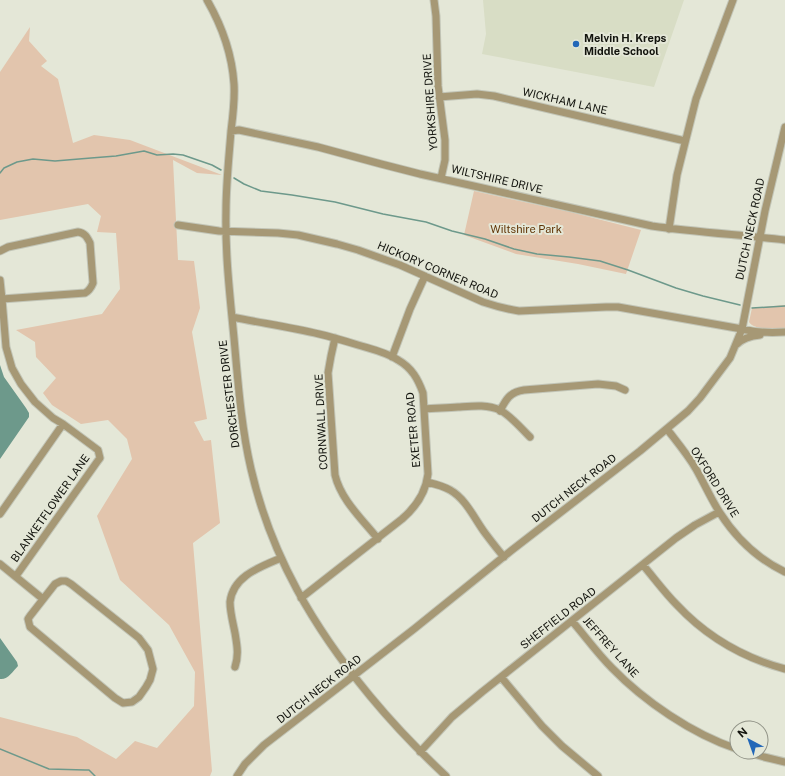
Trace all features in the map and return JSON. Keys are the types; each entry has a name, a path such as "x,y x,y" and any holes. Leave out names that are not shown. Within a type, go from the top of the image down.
{"street":[{"name":"DORCHESTER DRIVE","path":"207,0 222,31 232,72 234,106 226,195 226,251 241,417 247,453 261,506 281,558 301,598 319,627 354,676 388,718 420,752 446,776"},
{"name":"YORKSHIRE DRIVE","path":"434,0 437,80 445,146 441,178"},
{"path":"669,228 677,175 696,99 733,0"},
{"name":"WICKHAM LANE","path":"439,97 477,94 494,96 685,141"},
{"name":"DUTCH NECK ROAD","path":"237,776 245,764 257,752 667,430 700,398 730,358 742,329 770,187 785,127"},
{"name":"WILTSHIRE DRIVE","path":"231,131 239,130 318,147 381,164 645,224 669,228 785,240"},
{"name":"HICKORY CORNER ROAD","path":"178,225 226,231 273,232 298,235 358,250 400,265 483,302 509,310 528,311 606,307 742,329 758,333 785,332"},
{"path":"0,251 8,246 82,232 88,238 90,243 93,284 89,291 85,293 2,299"},
{"path":"392,357 410,309 425,276"},
{"name":"BLANKETFLOWER LANE","path":"0,280 6,347 12,368 20,384 35,402 53,418 98,450 100,458 16,576"},
{"name":"EXETER ROAD","path":"232,317 318,333 392,357 403,363 415,374 422,394 428,467 427,482 422,496 413,510 402,520 301,598"},
{"path":"735,346 747,337 766,333"},
{"name":"CORNWALL DRIVE","path":"335,338 328,372 335,475 344,497 378,539"},
{"path":"500,411 508,397 516,392 524,390 598,384 616,386 625,390"},
{"path":"424,409 479,406 492,407 500,411 522,428 530,437"},
{"path":"0,514 63,424"},
{"name":"OXFORD DRIVE","path":"667,430 696,469 719,512 736,534 750,549 773,566 785,572"},
{"path":"427,482 445,487 460,498 504,557"},
{"name":"SHEFFIELD ROAD","path":"420,752 465,705 686,531 719,512"},
{"path":"235,667 238,646 230,603 234,590 241,579 251,572 281,558"},
{"path":"0,564 43,600"},
{"path":"643,565 677,606 693,621 712,635 739,651 763,662 785,669"},
{"path":"61,581 66,581 139,638 148,650 153,669 150,680 139,697 132,702 123,703 115,698 30,627 28,619 43,600 55,584 61,581"},
{"name":"JEFFREY LANE","path":"572,621 612,668 650,701 692,728 729,746"},
{"path":"501,677 542,726 598,776"},
{"path":"769,758 785,762"}],"shaded area":[{"name":"Melvin H. Kreps Middle School","path":"483,0 684,0 654,87 482,54 486,34"}],"green space":[{"path":"30,27 29,41 47,61 41,66 58,79 73,143 94,135 130,140 222,175 197,173 173,160 178,260 194,261 200,308 192,332 207,419 194,422 204,441 211,440 220,523 193,543 212,771 210,776 0,776 0,717 77,737 116,759 135,741 157,748 194,706 195,672 169,625 120,580 97,516 132,459 127,439 108,420 81,424 52,405 43,393 56,378 36,357 35,342 16,330 102,314 120,289 116,233 97,232 101,216 88,204 0,220 0,72"},
{"name":"Wiltshire Park","path":"474,191 570,212 641,230 626,274 578,264 516,254 464,235"},
{"path":"785,305 785,329 760,328 749,322 752,308"}],"water":[{"path":"0,365 4,377 26,408 29,413 29,417 0,459"},
{"path":"0,638 17,662 18,666 10,675 3,679 0,679"}],"waterway":[{"path":"0,173 4,168 17,162 33,159 55,161 116,156 144,151 157,155 183,155 212,165 221,170"},
{"path":"234,178 261,191 335,202 383,214 426,222 514,249 537,254 600,261 676,288 740,305"},
{"path":"752,308 785,306"},
{"path":"0,749 49,769 89,770 95,776"}],"place":[{"name":"Melvin H. Kreps Middle School","path":"576,44"}]}
